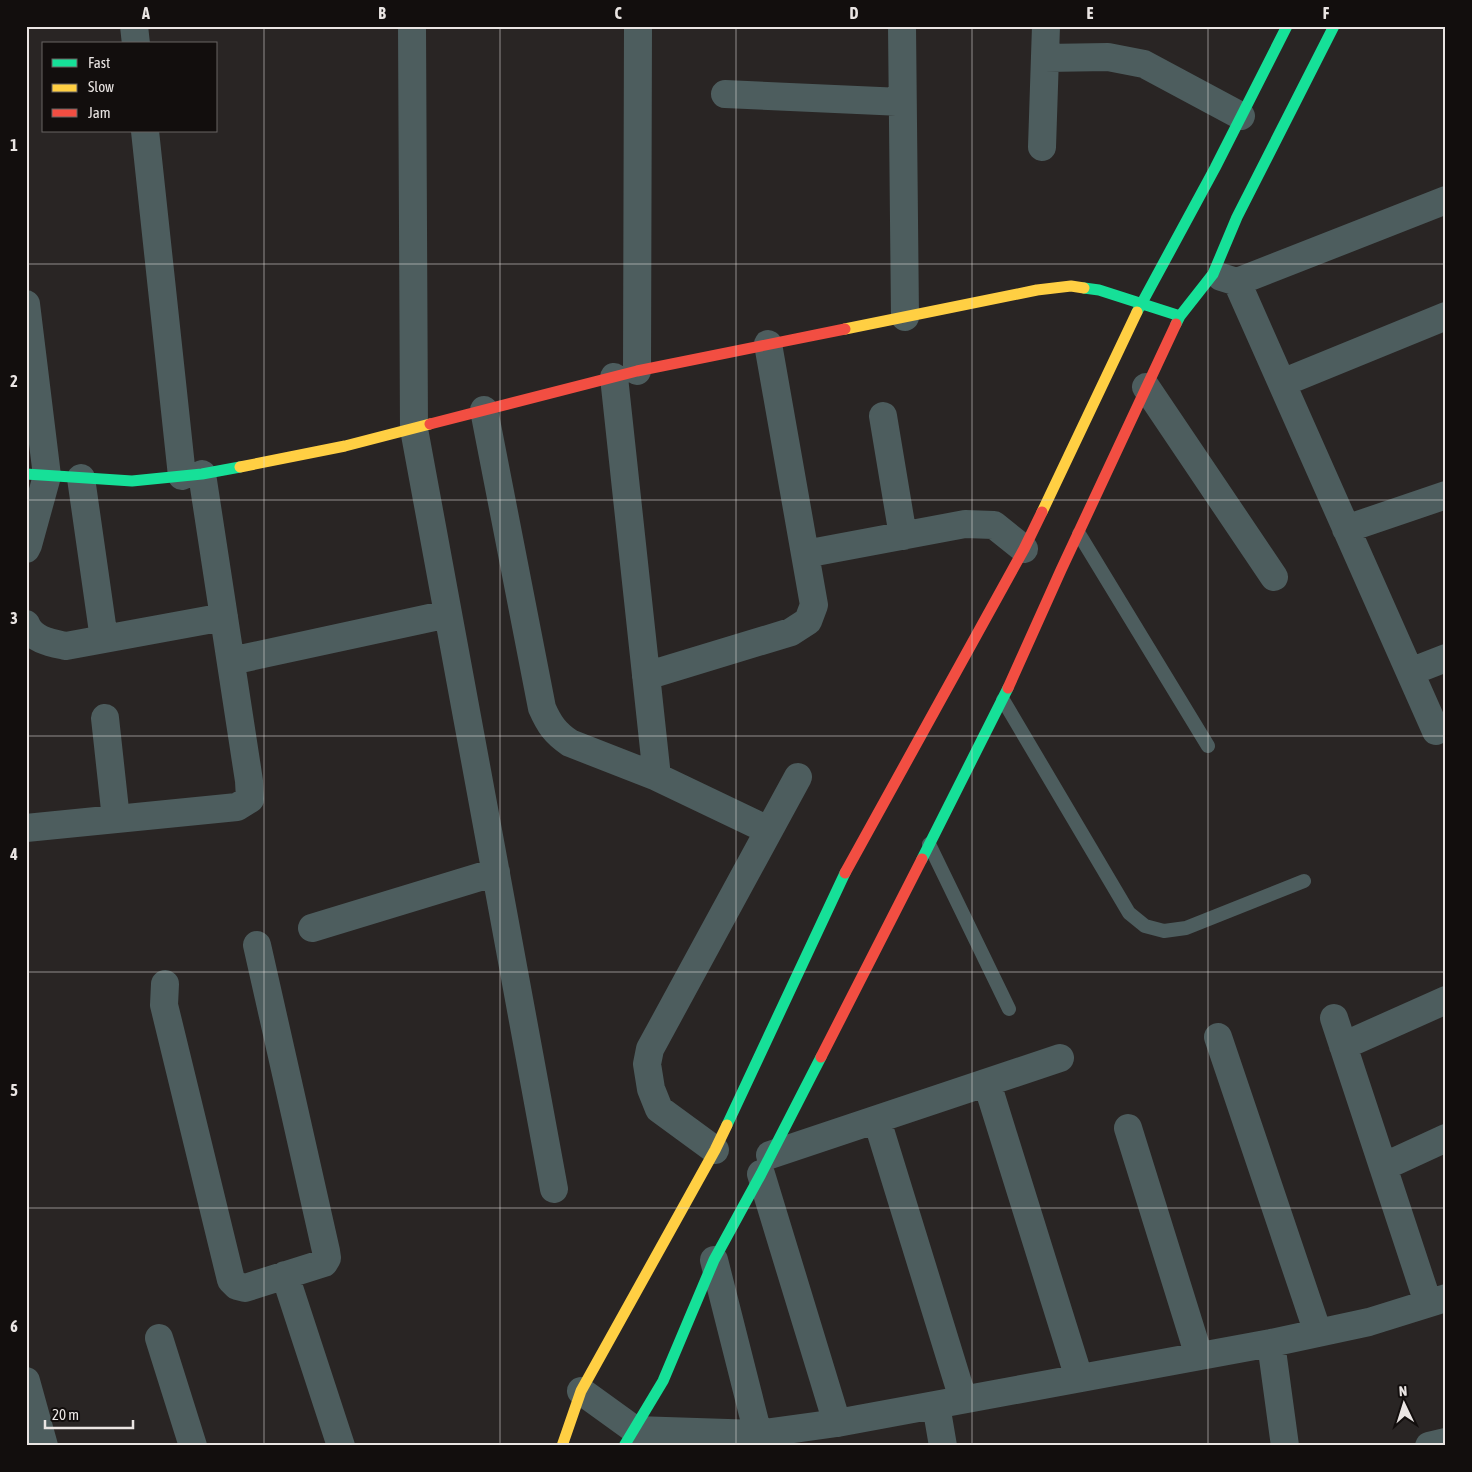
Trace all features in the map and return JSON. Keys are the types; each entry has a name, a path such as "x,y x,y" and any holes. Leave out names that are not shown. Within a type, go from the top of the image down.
{"main road":[{"path":"562,1446 581,1391 715,1150 846,871 1024,549 1141,303 1215,168 1287,26"},
{"path":"630,1438 663,1381 714,1260 766,1165 1003,700 1061,570 1180,316 1225,278 1237,217 1334,26"},
{"path":"36,475 132,481 192,475 345,446 626,374 1037,290 1071,286 1099,290 1180,316"}],"street":[{"path":"134,26 136,42"},
{"path":"412,26 414,429 554,1188"},
{"path":"638,26 626,374 646,676 657,777"},
{"path":"902,26 905,317"},
{"path":"1042,147 1046,26"},
{"path":"1045,58 1108,57 1144,64 1241,116"},
{"path":"725,94 902,102"},
{"path":"26,828 237,806 250,799 249,781 224,617 192,475 145,132"},
{"path":"1436,731 1282,383 1225,278 1446,200"},
{"path":"26,304 36,475 26,549"},
{"path":"1282,383 1446,316"},
{"path":"646,676 791,632 808,621 814,605 768,344"},
{"path":"1146,387 1274,577"},
{"path":"484,410 542,708 549,724 560,736 570,743 657,777 768,830"},
{"path":"883,416 903,536"},
{"path":"81,478 104,639"},
{"path":"1346,529 1446,495"},
{"path":"805,554 965,524 994,525 1024,549"},
{"path":"230,661 448,614"},
{"path":"26,624 43,641 66,646 224,617"},
{"path":"1410,672 1446,658"},
{"path":"105,718 116,819"},
{"path":"715,1150 659,1109 651,1088 647,1064 650,1049 798,777"},
{"path":"312,928 496,872"},
{"path":"165,984 164,1005 231,1280 237,1286 245,1288 324,1264 327,1258 257,945"},
{"path":"1343,1046 1446,1000"},
{"path":"581,1391 630,1438 758,1434 836,1423 1271,1344 1369,1322 1437,1300 1383,1167 1334,1018"},
{"path":"1218,1037 1318,1333"},
{"path":"836,1423 766,1165 877,1120 1060,1058"},
{"path":"987,1083 1079,1378"},
{"path":"877,1120 963,1400"},
{"path":"1128,1128 1199,1356"},
{"path":"1383,1167 1446,1138"},
{"path":"714,1260 758,1434"},
{"path":"285,1275 340,1446"},
{"path":"159,1338 193,1446"},
{"path":"1271,1344 1285,1446"},
{"path":"26,1381 44,1446"},
{"path":"936,1405 943,1446"},
{"path":"1430,1446 1446,1442"}],"lane":[{"path":"1079,534 1208,746"},
{"path":"1003,700 1129,913 1145,926 1164,931 1186,928 1304,881"},
{"path":"929,844 1009,1009"}],"traffic: fast":[{"path":"1137,312 1215,168 1287,26"},
{"path":"1176,324 1180,316 1213,274 1237,217 1334,26"},
{"path":"1084,288 1099,290 1180,316"},
{"path":"26,474 132,481 202,474 240,467"},
{"path":"922,859 1008,688"},
{"path":"727,1125 845,873"},
{"path":"624,1446 663,1381 714,1260 821,1057"}],"traffic: slow":[{"path":"845,329 1037,290 1071,286 1084,288"},
{"path":"1042,512 1137,312"},
{"path":"240,467 345,446 430,424"},
{"path":"562,1446 581,1391 715,1150 727,1125"}],"traffic: jam":[{"path":"1008,688 1176,324"},
{"path":"430,424 637,371 845,329"},
{"path":"845,873 1024,549 1042,512"},
{"path":"821,1057 922,859"}]}
